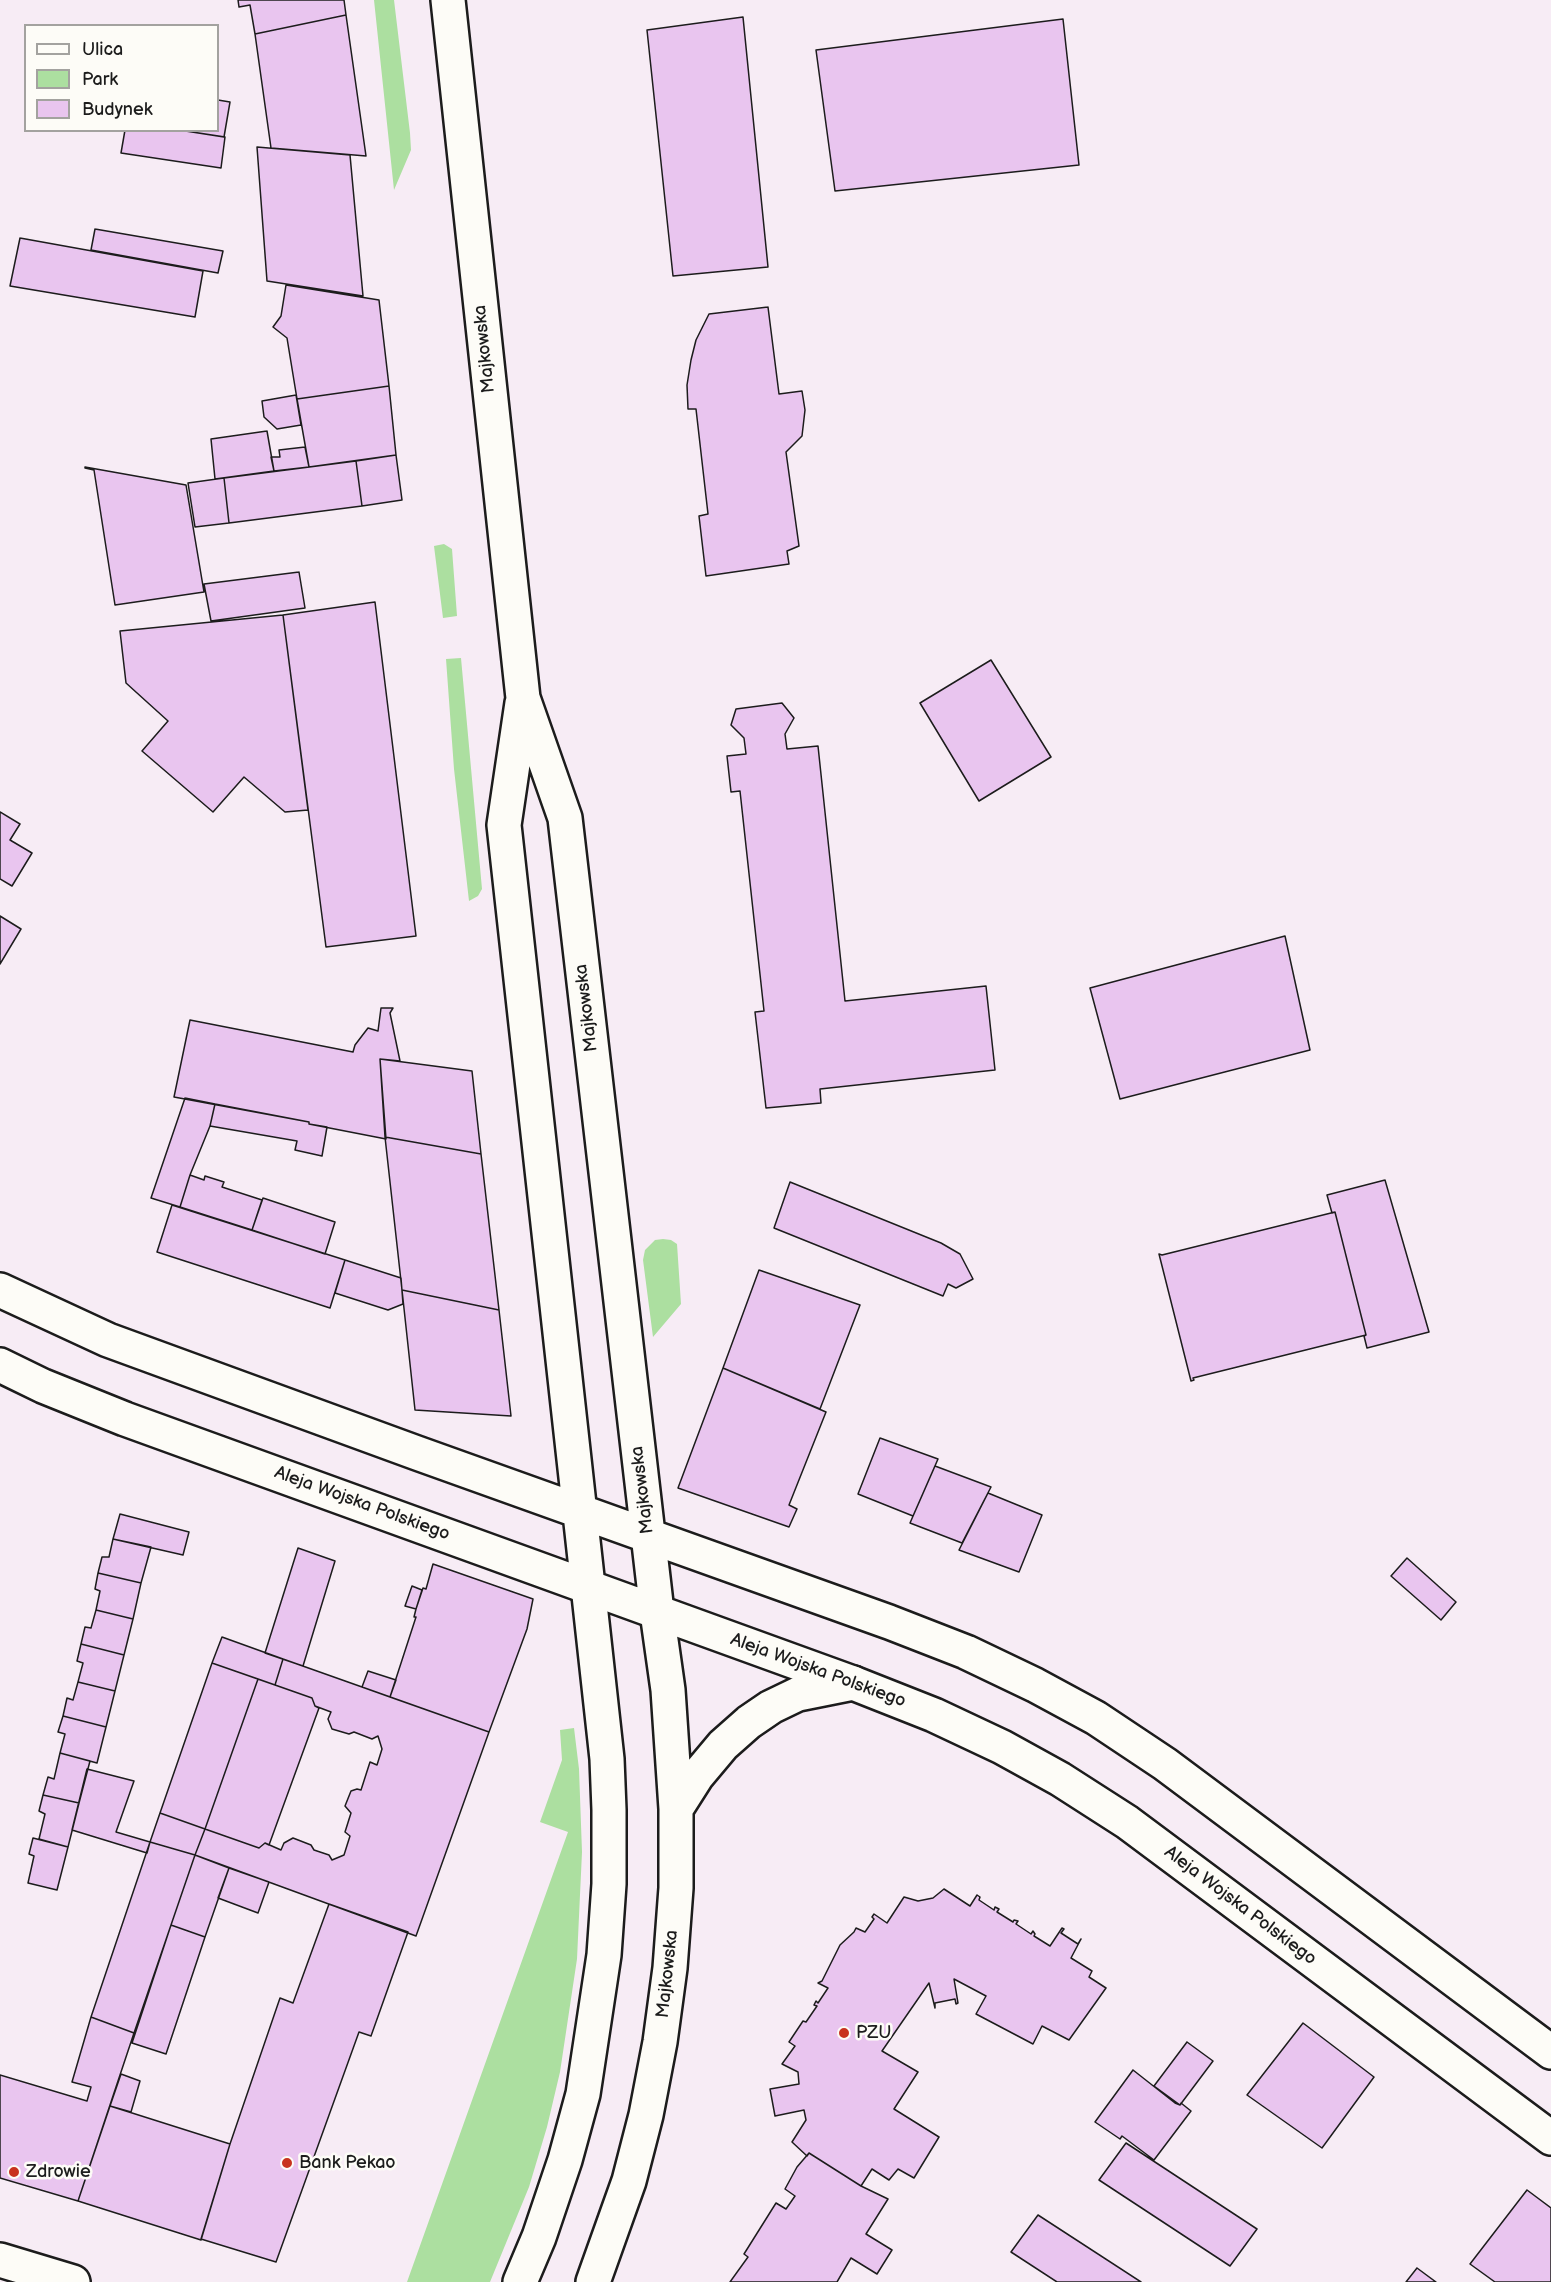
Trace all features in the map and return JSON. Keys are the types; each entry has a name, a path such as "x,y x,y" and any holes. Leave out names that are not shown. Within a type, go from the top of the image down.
{"main road":[{"name":"Majkowska","path":"448,0 523,698 565,818 668,1690 676,1809 676,1888 670,1968 660,2042 646,2115 629,2181 593,2282"},
{"name":"Majkowska","path":"520,2282 539,2237 565,2160 583,2094 604,1955 609,1884 607,1759 504,825 523,698"},
{"path":"0,1290 108,1340 417,1454 889,1622 966,1652 1035,1685 1096,1718 1165,1764 1551,2052"},
{"name":"Aleja Wojska Polskiego","path":"0,1365 43,1386 125,1419 853,1683 934,1715 1002,1747 1060,1779 1127,1822 1551,2138"},
{"path":"676,1809 697,1776 723,1745 749,1722 771,1707 798,1694 853,1683"},
{"path":"0,2259 73,2282"}],"green space":[{"path":"374,0 394,0 410,133 411,150 394,190"},
{"path":"444,544 452,549 457,616 443,618 434,546"},
{"path":"461,658 482,889 478,896 469,901 454,769 446,659"},
{"path":"663,1239 677,1244 681,1304 653,1337 643,1260 645,1250 655,1240"},
{"path":"574,1728 579,1769 582,1852 577,1959 560,2072 529,2187 490,2282 407,2282 568,1832 540,1822 562,1760 560,1730"}],"building":[{"path":"238,0 344,0 346,15 255,34 250,5 239,7"},
{"path":"346,15 366,156 271,148 255,34"},
{"path":"743,17 768,267 673,276 647,30"},
{"path":"1063,19 1079,165 835,191 816,50"},
{"path":"219,100 230,102 224,137 192,132 219,132"},
{"path":"125,132 192,132 225,137 221,168 121,153"},
{"path":"257,147 350,155 363,296 267,281"},
{"path":"95,229 223,251 218,273 91,250"},
{"path":"20,238 203,271 195,317 10,286"},
{"path":"286,285 379,300 389,386 297,399 287,338 273,327 281,316"},
{"path":"768,307 779,394 802,391 805,410 802,436 786,452 799,546 787,551 789,564 706,576 699,516 708,514 696,409 688,409 687,385 691,360 696,340 709,314"},
{"path":"389,386 396,455 309,467 297,399"},
{"path":"296,395 301,425 277,429 264,417 262,401"},
{"path":"267,431 274,471 215,479 211,439"},
{"path":"305,447 309,467 274,471 271,457 280,457 279,450"},
{"path":"396,455 402,500 362,506 356,461"},
{"path":"356,461 362,506 229,523 224,478"},
{"path":"85,467 186,485 204,592 115,605 94,470"},
{"path":"224,478 229,523 195,527 188,483"},
{"path":"299,572 305,608 211,621 204,584"},
{"path":"375,602 416,936 326,947 283,615"},
{"path":"283,615 308,810 285,812 244,777 213,812 142,751 168,721 126,683 120,631"},
{"path":"991,660 1051,757 979,801 920,703"},
{"path":"782,703 794,718 785,734 787,749 818,746 845,1001 986,986 995,1070 820,1089 821,1103 766,1108 755,1012 764,1011 740,791 731,792 727,756 746,754 744,738 731,725 736,709"},
{"path":"0,812 20,824 10,840 32,853 12,886 0,879"},
{"path":"0,916 21,929 0,964"},
{"path":"1285,936 1310,1050 1120,1099 1090,988"},
{"path":"381,1008 393,1008 390,1013 400,1061 380,1059 386,1139 174,1097 190,1020 353,1052 355,1045 368,1028 378,1031"},
{"path":"380,1059 472,1071 481,1154 385,1137"},
{"path":"185,1098 215,1104 210,1126 180,1207 151,1198"},
{"path":"215,1104 327,1127 322,1156 295,1150 297,1141 210,1126"},
{"path":"385,1137 481,1154 499,1310 402,1290"},
{"path":"190,1175 204,1180 205,1176 224,1182 222,1187 262,1200 252,1230 180,1207"},
{"path":"1385,1180 1429,1332 1367,1348 1364,1336 1366,1335 1335,1212 1332,1213 1327,1195"},
{"path":"790,1182 941,1243 960,1254 973,1279 956,1288 948,1284 943,1296 774,1228"},
{"path":"263,1198 335,1222 325,1254 252,1230"},
{"path":"172,1205 345,1260 330,1308 157,1252"},
{"path":"1335,1212 1366,1335 1193,1378 1194,1380 1191,1381 1159,1254"},
{"path":"345,1260 401,1278 403,1304 388,1310 335,1293"},
{"path":"759,1270 860,1305 820,1409 723,1368"},
{"path":"402,1290 499,1310 511,1416 415,1410"},
{"path":"723,1368 826,1412 789,1505 797,1509 789,1527 678,1488"},
{"path":"880,1438 938,1459 913,1516 858,1494"},
{"path":"935,1466 991,1487 962,1543 910,1523"},
{"path":"988,1493 1042,1515 1019,1572 959,1550"},
{"path":"120,1514 189,1532 183,1555 113,1539"},
{"path":"113,1539 151,1547 141,1583 98,1573 102,1557 109,1557"},
{"path":"298,1548 335,1561 303,1666 265,1653"},
{"path":"1407,1558 1456,1602 1441,1620 1391,1576"},
{"path":"433,1564 533,1599 527,1629 489,1732 390,1697 416,1617 414,1617 416,1609 423,1588 426,1589"},
{"path":"98,1573 141,1583 133,1619 96,1610 100,1591 95,1589"},
{"path":"412,1586 422,1590 416,1609 405,1606"},
{"path":"96,1610 133,1619 124,1655 81,1644 85,1627 91,1628"},
{"path":"222,1637 283,1659 275,1685 212,1663"},
{"path":"81,1644 124,1655 115,1691 78,1682 83,1663 77,1661"},
{"path":"283,1659 489,1732 416,1936 195,1855 205,1829 259,1848 265,1843 281,1850 284,1843 293,1838 311,1845 314,1850 329,1855 332,1860 344,1855 350,1836 345,1832 351,1813 345,1806 351,1791 361,1790 370,1762 377,1765 382,1749 378,1736 372,1739 354,1732 349,1734 332,1729 328,1719 331,1712 315,1706 312,1698 275,1685"},
{"path":"212,1663 258,1679 205,1829 160,1813"},
{"path":"368,1671 396,1680 390,1697 362,1687"},
{"path":"258,1679 312,1698 315,1706 319,1708 269,1845 265,1843 259,1848 205,1829"},
{"path":"78,1682 115,1691 106,1727 63,1716 67,1698 73,1700"},
{"path":"63,1716 106,1727 97,1763 60,1753 65,1734 58,1732"},
{"path":"60,1753 90,1761 79,1803 43,1795 48,1777 54,1779"},
{"path":"87,1769 134,1781 116,1832 150,1842 147,1853 72,1830"},
{"path":"43,1795 79,1803 68,1847 39,1839 45,1814 39,1811"},
{"path":"160,1813 205,1829 195,1855 150,1842"},
{"path":"33,1838 68,1847 57,1890 28,1883 34,1856 29,1854"},
{"path":"150,1842 195,1855 134,2033 91,2017"},
{"path":"195,1855 229,1868 205,1937 171,1925"},
{"path":"229,1868 269,1882 258,1913 218,1898"},
{"name":"PZU","path":"944,1889 970,1906 977,1895 980,1897 979,1900 994,1910 995,1907 999,1909 997,1912 1013,1922 1018,1921 1016,1924 1031,1934 1033,1931 1034,1936 1050,1946 1062,1928 1064,1929 1061,1933 1078,1944 1081,1939 1071,1958 1092,1971 1089,1977 1106,1988 1069,2040 1042,2026 1033,2044 976,2014 986,1996 954,1979 958,2003 956,2004 955,1999 935,2003 935,2008 929,1983 882,2051 918,2072 894,2109 939,2137 914,2178 898,2169 889,2180 872,2169 861,2186 809,2153 807,2156 792,2142 806,2120 804,2110 775,2116 770,2089 799,2084 798,2072 782,2064 795,2046 789,2042 803,2021 806,2022 817,2006 814,2005 816,2001 818,2003 828,1988 818,1983 822,1981 840,1945 856,1928 865,1932 874,1919 872,1917 874,1914 887,1923 904,1897 918,1901 933,1898"},
{"path":"329,1904 408,1932 371,2036 359,2032 276,2262 201,2239 230,2144 280,1998 293,2003"},
{"path":"171,1925 205,1937 166,2054 132,2043"},
{"path":"91,2017 134,2033 78,2201 0,2178 0,2075 87,2101 91,2087 72,2082"},
{"path":"1303,2023 1374,2077 1322,2148 1247,2095"},
{"path":"1187,2042 1213,2061 1180,2105 1154,2086"},
{"path":"1133,2070 1175,2103 1180,2105 1181,2103 1191,2111 1154,2160 1122,2136 1120,2139 1095,2122"},
{"path":"121,2074 140,2081 131,2112 110,2106"},
{"path":"110,2106 230,2144 201,2240 78,2201"},
{"path":"1126,2143 1257,2229 1230,2266 1099,2180"},
{"path":"809,2153 861,2186 888,2199 866,2234 892,2250 877,2274 851,2258 837,2282 730,2282 748,2257 744,2254 776,2203 786,2209 795,2196 785,2189 797,2167"},
{"path":"1527,2190 1551,2208 1551,2282 1495,2282 1470,2264"},
{"path":"1038,2215 1141,2282 1057,2282 1011,2252"},
{"path":"1417,2268 1436,2282 1406,2282"}],"place":[{"name":"PZU","path":"844,2033"},
{"name":"Bank Pekao","path":"287,2163"},
{"name":"Zdrowie","path":"14,2172"}]}
